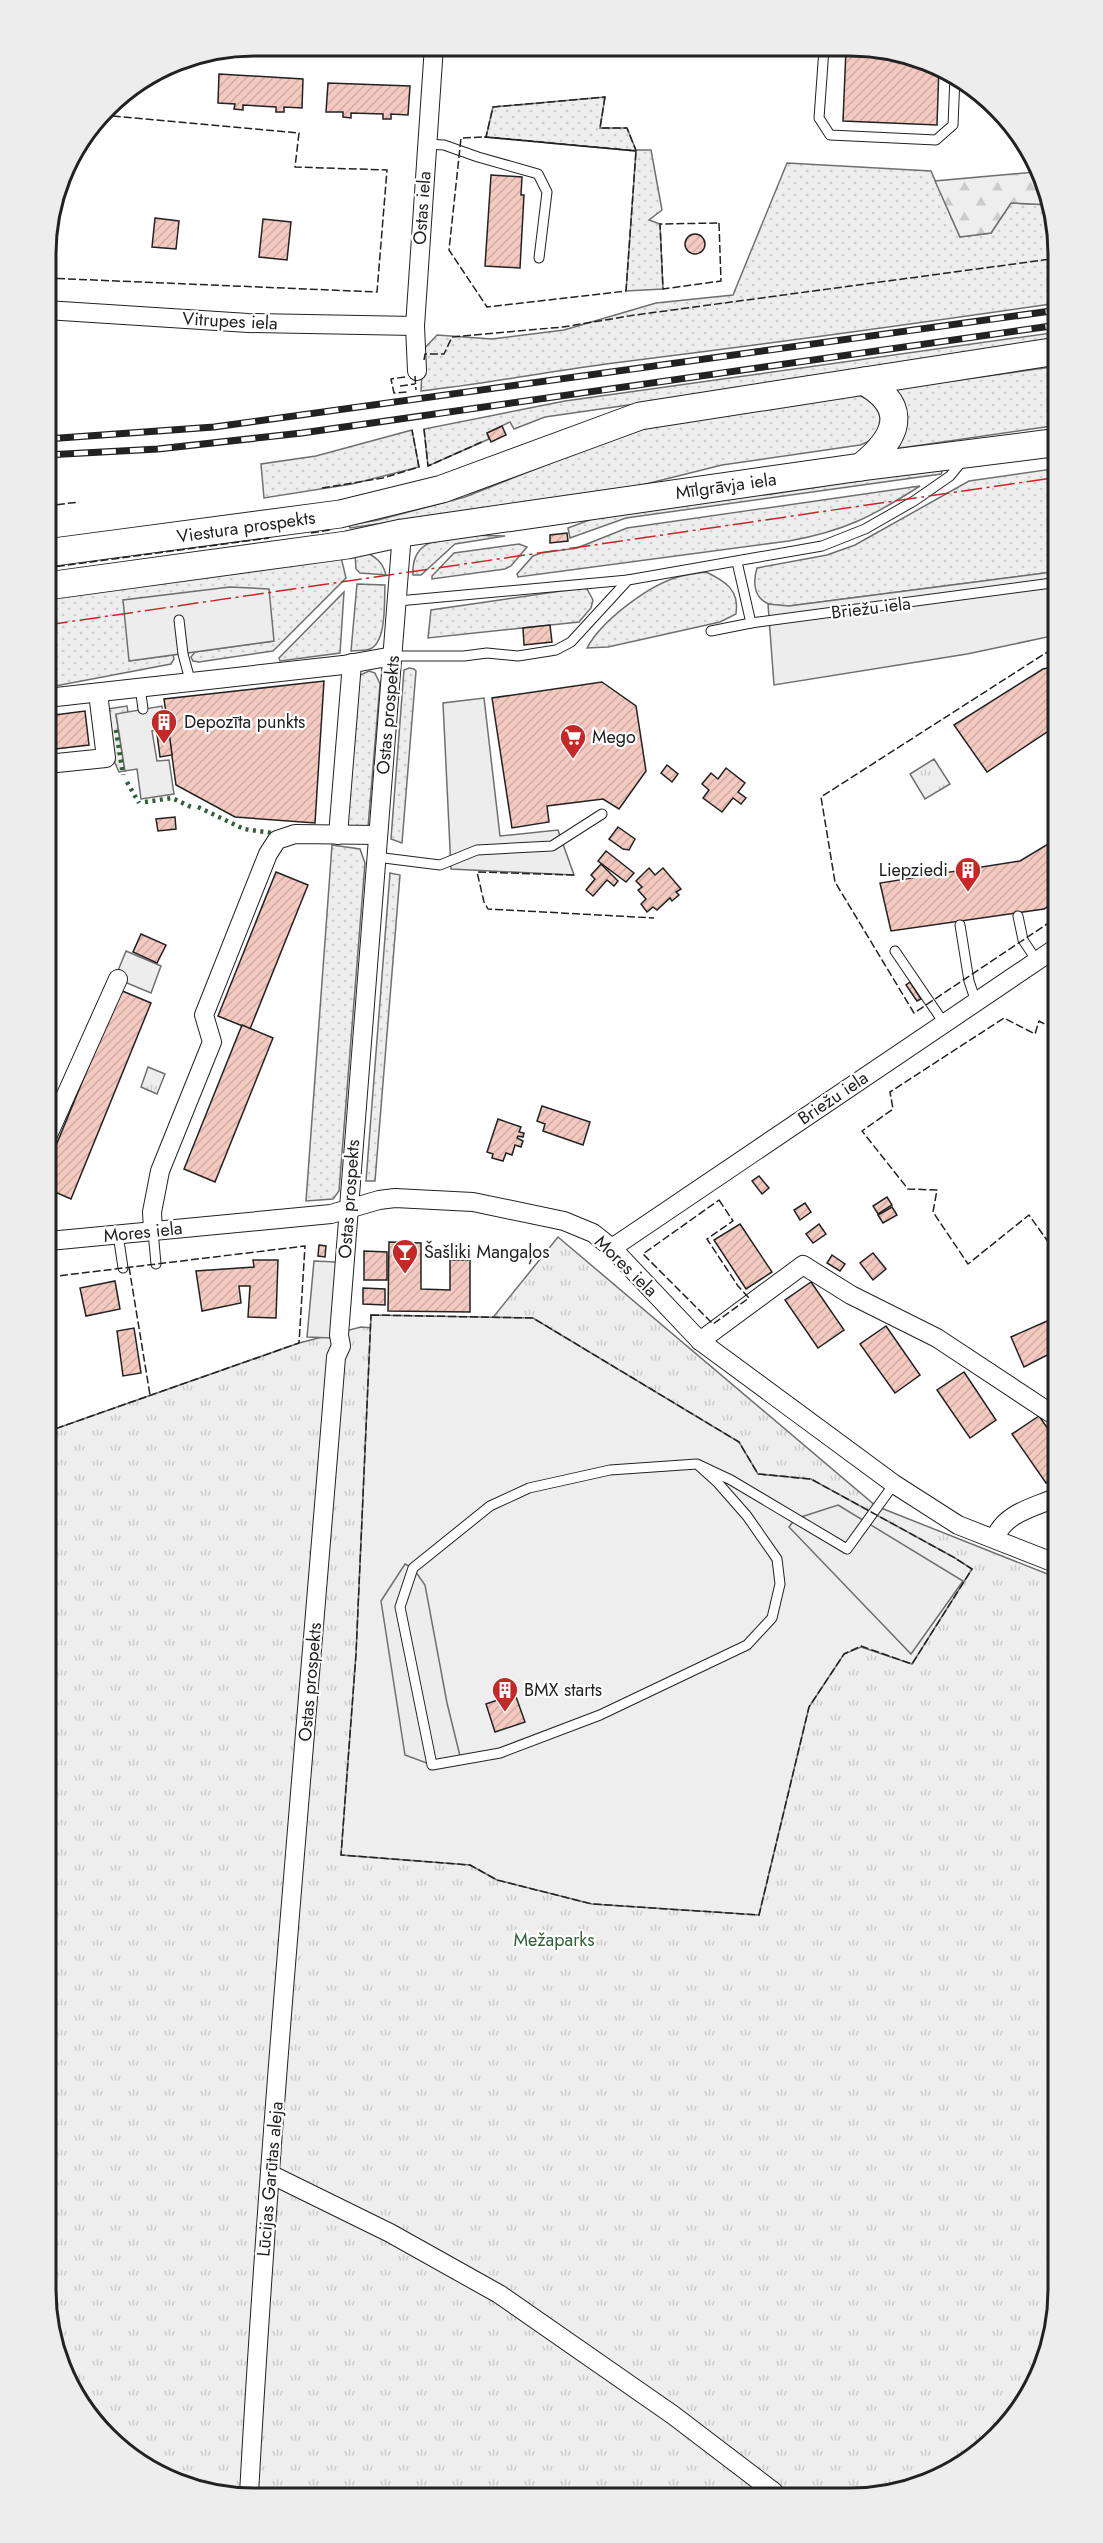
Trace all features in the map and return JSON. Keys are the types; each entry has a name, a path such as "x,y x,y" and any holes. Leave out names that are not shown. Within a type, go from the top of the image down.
{"main road":[{"path":"864,381 1048,353"},
{"path":"861,466 881,451 892,432 894,417 889,402 879,390 864,381"},
{"name":"Viestura prospekts","path":"56,552 311,519 442,489 640,416 864,381"},
{"name":"Mīlgrāvja iela","path":"402,533 861,466 1048,443"},
{"name":"Viestura prospekts","path":"56,585 347,545 402,533"}],"street":[{"name":"Ostas iela","path":"417,371 415,326 433,56"},
{"name":"Vitrupes iela","path":"56,311 248,323 415,326"},
{"name":"Ostas prospekts","path":"296,1864 335,1369 341,1346 339,1335 348,1208 402,533"},
{"path":"56,697 352,663 393,656"},
{"path":"338,835 352,663"},
{"path":"56,763 106,758 98,693"},
{"path":"153,1231 152,1212 160,1171 212,1042 204,1015 268,854 277,840 295,834 378,835"},
{"name":"Briežu iela","path":"612,1248 1048,954"},
{"path":"56,1117 118,979"},
{"name":"Mores iela","path":"56,1240 309,1217 331,1214 395,1198 473,1202 564,1221 593,1233 612,1248 700,1341 894,1484 958,1525 1047,1560"},
{"path":"700,1341 803,1265 851,1295 937,1338 1047,1411"},
{"path":"995,1538 999,1528 1010,1517 1047,1501"},
{"name":"Lūcijas Garūtas aleja","path":"249,2488 258,2333 296,1864"},
{"path":"270,2174 390,2233 499,2294 673,2415 769,2488"}],"lane":[{"path":"823,56 819,118 830,135 936,140 953,125 955,86"},
{"path":"426,144 444,145 538,174 547,192 539,258"},
{"path":"398,601 628,580 822,546 865,529 950,476 961,465 967,453"},
{"path":"737,562 751,623"},
{"path":"393,656 464,656 487,653 518,656 556,650 571,642 628,580"},
{"name":"Briežu iela","path":"711,631 751,623 1048,584"},
{"path":"179,620 183,654 190,680"},
{"path":"140,687 143,709"},
{"path":"376,858 440,866 477,850 552,846 602,814"},
{"path":"1018,916 1023,940 1037,961"},
{"path":"960,925 969,981 976,1002"},
{"path":"896,951 944,1023"},
{"path":"153,1231 156,1264"},
{"path":"118,1234 123,1268"},
{"path":"697,1464 718,1483 747,1516 777,1559 780,1584 772,1618 747,1645 600,1715 500,1753 432,1765 400,1607 412,1568 490,1506 529,1488 610,1470 697,1464 731,1480 847,1549 894,1484"}],"green space":[{"path":"605,97 600,128 627,128 636,150 651,150 662,210 649,220 660,224 663,289 626,291 636,151 486,137 493,107"},
{"path":"787,163 931,171 960,237 991,233 1011,203 1041,205 1048,254 1048,304 421,391 423,350 437,335 492,339 564,330 656,303 733,295"},
{"path":"1029,173 1041,205 1011,203 991,233 960,237 935,181"},
{"path":"1048,333 1048,344 545,417 514,429 510,422 487,433 489,439 428,466 424,429 565,401"},
{"path":"1048,367 1048,427 894,449 894,389"},
{"path":"858,395 874,406 880,420 880,427 876,434 860,445 722,465 638,486 350,528 349,525 378,520 465,497 581,451 647,428"},
{"path":"412,430 419,467 352,484 264,498 261,464 316,456"},
{"path":"943,469 941,474 626,518 570,538 568,528 608,513"},
{"path":"1048,470 1048,573 789,606 769,604 757,593 755,578 757,568 827,555 855,545 969,481"},
{"path":"920,486 858,521 809,537 518,577 517,574 533,556 577,548 627,528"},
{"path":"469,535 505,536 455,544 421,575 413,575 414,563 422,547 438,540"},
{"path":"519,544 527,547 511,566 505,569 432,579 432,576 454,553"},
{"path":"366,552 379,561 386,575 360,573 356,569 355,554"},
{"path":"341,557 346,578 273,651 199,662 193,661 191,657 195,652 274,641 129,661 173,655 174,659 171,664 56,686 56,597"},
{"path":"706,572 730,587 736,599 736,614 720,622 608,647 587,648 615,615 642,594 670,580"},
{"path":"357,584 385,585 384,620 375,645 368,650 351,651"},
{"path":"587,589 593,600 591,608 579,622 428,638 431,610"},
{"path":"344,592 340,653 280,661 279,658"},
{"path":"409,668 416,671 402,843 391,839 404,670"},
{"path":"369,671 375,673 380,684 368,827 353,830 345,822 358,676"},
{"path":"127,706 128,712 116,715 125,771 119,772 115,763 108,709"},
{"path":"934,759 950,784 925,799 910,774"},
{"path":"332,845 360,849 365,863 339,1191 333,1199 306,1201"},
{"path":"390,873 400,875 375,1181 366,1181"},
{"path":"148,1067 165,1074 157,1094 141,1087"},
{"name":"Mežaparks","path":"558,1237 876,1506 1047,1574 1047,2302 1044,2328 1032,2365 1007,2410 980,2438 959,2454 913,2477 875,2486 849,2488 254,2488 215,2484 166,2467 123,2438 89,2399 71,2365 62,2340 57,2315 56,2289 56,1429 299,1343 361,1327 478,1336"},
{"path":"371,1315 533,1318 739,1442 758,1474 811,1479 972,1569 912,1664 861,1647 844,1654 809,1707 759,1915 592,1904 497,1880 470,1865 341,1855 356,1654"}],"shaded area":[{"path":"1048,573 1048,637 967,654 774,685 768,604 789,606"},
{"path":"230,587 269,589 274,641 129,661 123,600"},
{"path":"484,698 500,836 558,830 574,875 451,869 443,703"},
{"path":"162,706 165,729 152,731 157,761 169,760 174,794 141,799 137,769 125,771 116,714"},
{"path":"126,951 161,966 151,993 115,978"},
{"path":"314,1261 336,1262 332,1338 307,1337"},
{"path":"838,1505 963,1581 911,1654 789,1527 795,1519"},
{"path":"405,1564 413,1568 425,1585 447,1703 461,1760 432,1765 405,1755 381,1601"}],"building":[{"path":"846,56 888,59 939,77 937,125 843,121"},
{"path":"219,74 303,79 302,108 284,107 284,112 276,112 276,107 243,105 243,110 234,109 235,104 218,103"},
{"path":"328,83 410,86 408,115 391,114 391,119 383,119 383,114 351,113 351,118 343,117 343,112 326,112"},
{"path":"491,175 522,177 521,195 524,195 520,268 485,266"},
{"path":"155,218 179,221 176,249 152,247"},
{"path":"263,219 291,222 287,260 259,257"},
{"path":"691,234 699,234 705,240 705,248 699,254 691,254 685,248 685,240"},
{"path":"502,426 506,435 491,442 487,433"},
{"path":"567,533 568,541 550,543 550,535"},
{"path":"550,625 552,642 524,645 523,628"},
{"path":"1048,668 1048,731 987,772 954,725"},
{"path":"324,681 315,823 235,817 176,785 164,699"},
{"name":"Mego","path":"602,682 636,706 646,771 619,809 603,799 547,806 549,822 512,828 492,698"},
{"path":"85,711 89,745 56,749 56,715"},
{"name":"Depozīta punkts","path":"169,732 172,755 160,757 157,734"},
{"path":"667,765 678,774 672,782 661,773"},
{"path":"726,768 745,783 738,792 746,798 741,804 733,798 722,812 703,798 709,790 702,784 711,773 718,779"},
{"path":"175,817 176,829 158,831 156,819"},
{"path":"618,827 635,839 629,850 623,849 609,839"},
{"name":"Liepziedi","path":"1048,844 1048,907 1044,909 891,931 880,883 1020,861"},
{"path":"606,851 634,873 626,882 598,861"},
{"path":"601,864 618,881 614,886 607,880 593,896 586,890 595,879 591,875"},
{"path":"649,868 655,875 663,868 681,889 676,892 679,895 672,901 670,898 657,910 653,907 647,912 641,904 646,899 638,890 642,887 636,881"},
{"path":"276,872 308,885 250,1029 218,1016"},
{"path":"141,934 166,945 157,963 133,952"},
{"path":"910,982 921,999 917,1001 906,985"},
{"path":"120,990 151,1003 71,1199 56,1192 56,1146"},
{"path":"242,1025 273,1038 215,1182 184,1169"},
{"path":"542,1106 590,1122 583,1145 543,1131 545,1124 537,1121"},
{"path":"498,1119 521,1127 519,1132 524,1133 523,1137 518,1136 517,1138 523,1141 521,1147 515,1145 512,1155 506,1153 503,1161 492,1158 493,1154 487,1152"},
{"path":"759,1176 769,1188 762,1194 752,1181"},
{"path":"887,1197 892,1205 878,1214 873,1206"},
{"path":"805,1203 811,1212 800,1220 794,1210"},
{"path":"892,1207 897,1215 883,1223 878,1215"},
{"path":"740,1224 772,1272 746,1289 714,1240"},
{"path":"819,1224 826,1234 813,1243 806,1234"},
{"name":"Šašliki Mangaļos","path":"389,1242 421,1243 421,1289 450,1290 450,1260 470,1260 470,1312 388,1311"},
{"path":"319,1245 326,1246 325,1257 318,1256"},
{"path":"364,1251 387,1252 387,1280 364,1280"},
{"path":"873,1253 886,1269 873,1280 860,1263"},
{"path":"832,1255 845,1264 840,1271 827,1263"},
{"path":"253,1260 278,1260 276,1318 248,1317 250,1286 239,1286 241,1303 202,1311 196,1271 254,1267"},
{"path":"115,1281 120,1309 86,1316 80,1288"},
{"path":"811,1282 844,1330 818,1348 785,1300"},
{"path":"363,1288 385,1289 385,1305 363,1304"},
{"path":"1047,1321 1047,1355 1024,1367 1011,1337"},
{"path":"886,1326 920,1375 895,1393 860,1344"},
{"path":"134,1328 141,1373 123,1376 117,1331"},
{"path":"964,1372 996,1420 970,1438 937,1390"},
{"path":"1039,1416 1047,1428 1047,1482 1046,1483 1012,1434"},
{"name":"BMX starts","path":"515,1694 525,1722 495,1732 486,1704"}],"railway":[{"path":"56,438 214,427 1048,311"},
{"path":"56,454 158,449 302,433 1048,326"}],"hedge":[{"path":"116,730 123,775"},
{"path":"127,782 139,803"},
{"path":"145,802 172,798 191,807"},
{"path":"198,807 244,829 272,833"}],"fence":[{"path":"605,97 600,128 627,128 636,151 486,137 493,107 605,97"},
{"path":"56,278 377,292 387,170 295,167 299,133 112,116"},
{"path":"484,137 636,151 626,291 487,307 449,250 461,138 484,137"},
{"path":"719,223 721,281 663,289 660,224 719,223"},
{"path":"424,360 425,354 444,354 452,337 563,327 635,315 1048,259"},
{"path":"415,376 416,390"},
{"path":"405,377 391,379 394,393 407,392"},
{"path":"400,386 415,384"},
{"path":"424,429 428,466 484,441"},
{"path":"322,488 383,478 419,467 412,430"},
{"path":"56,505 79,502"},
{"path":"311,533 330,530"},
{"path":"56,567 269,538"},
{"path":"1048,652 821,797 835,882 914,1013 1048,924"},
{"path":"574,875 477,872 484,902 488,909 654,918"},
{"path":"1048,1026 1039,1021 1035,1034 1004,1018 890,1092 893,1109 862,1131 908,1189 937,1190 933,1212 968,1264 1029,1215 1048,1241"},
{"path":"719,1200 733,1221 707,1239 738,1286 749,1298 713,1324 643,1254 719,1200"},
{"path":"56,1276 305,1246 299,1343 56,1429"},
{"path":"129,1267 150,1395"},
{"path":"371,1315 533,1318 739,1442 758,1474 811,1479 972,1569 912,1664 861,1646 844,1654 809,1707 759,1915 592,1904 497,1880 470,1865 341,1855 356,1654 371,1315"}],"power":[{"path":"56,624 1048,479"}],"place":[{"name":"Depozīta punkts","path":"164,745"},
{"name":"Mego","path":"573,760"},
{"name":"Liepziedi","path":"968,893"},
{"name":"Šašliki Mangaļos","path":"405,1275"},
{"name":"BMX starts","path":"505,1713"}]}
